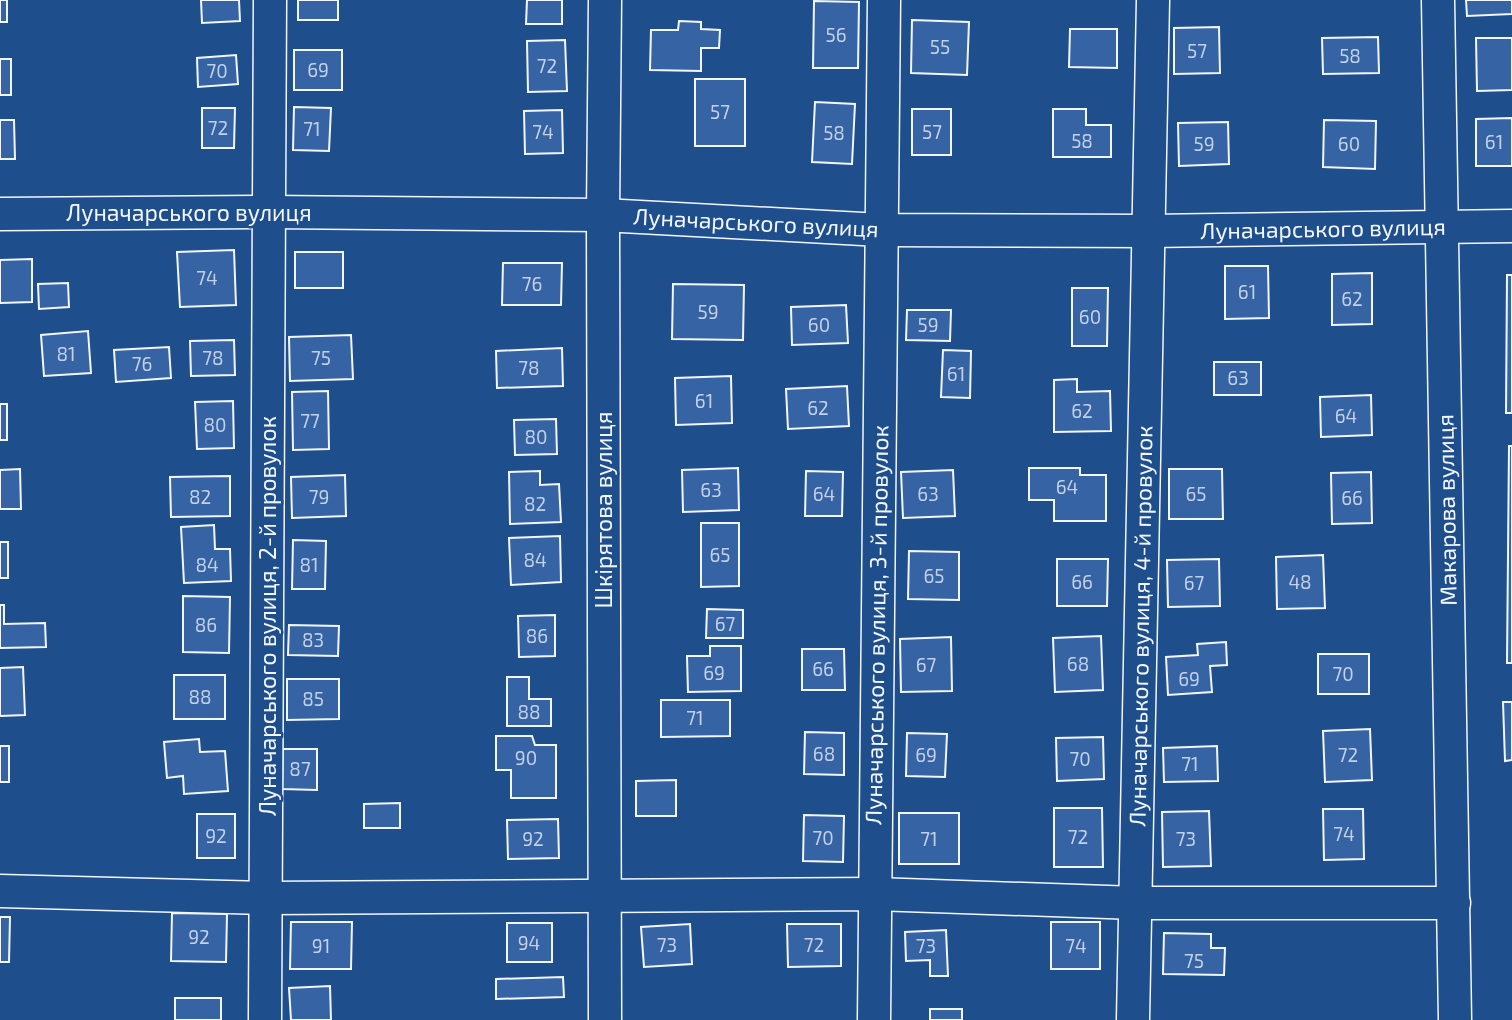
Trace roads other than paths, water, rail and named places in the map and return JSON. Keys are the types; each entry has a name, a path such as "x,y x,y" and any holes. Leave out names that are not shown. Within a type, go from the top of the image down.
{"street":[{"name":"Луначарського вулиця, 2-й провулок","path":"265,1020 270,0"},
{"name":"Шкірятова вулиця","path":"605,0 605,1020"},
{"name":"Луначарського вулиця, 3-й провулок","path":"874,1020 884,0"},
{"name":"Луначарського вулиця, 4-й провулок","path":"1133,1020 1153,0"},
{"name":"Макарова вулиця","path":"1438,0 1455,1020"},
{"name":"Луначарського вулиця","path":"0,214 269,212 603,215 881,230 1148,231 1512,226"},
{"path":"0,891 267,898 875,894 1136,903 1454,903"}]}
